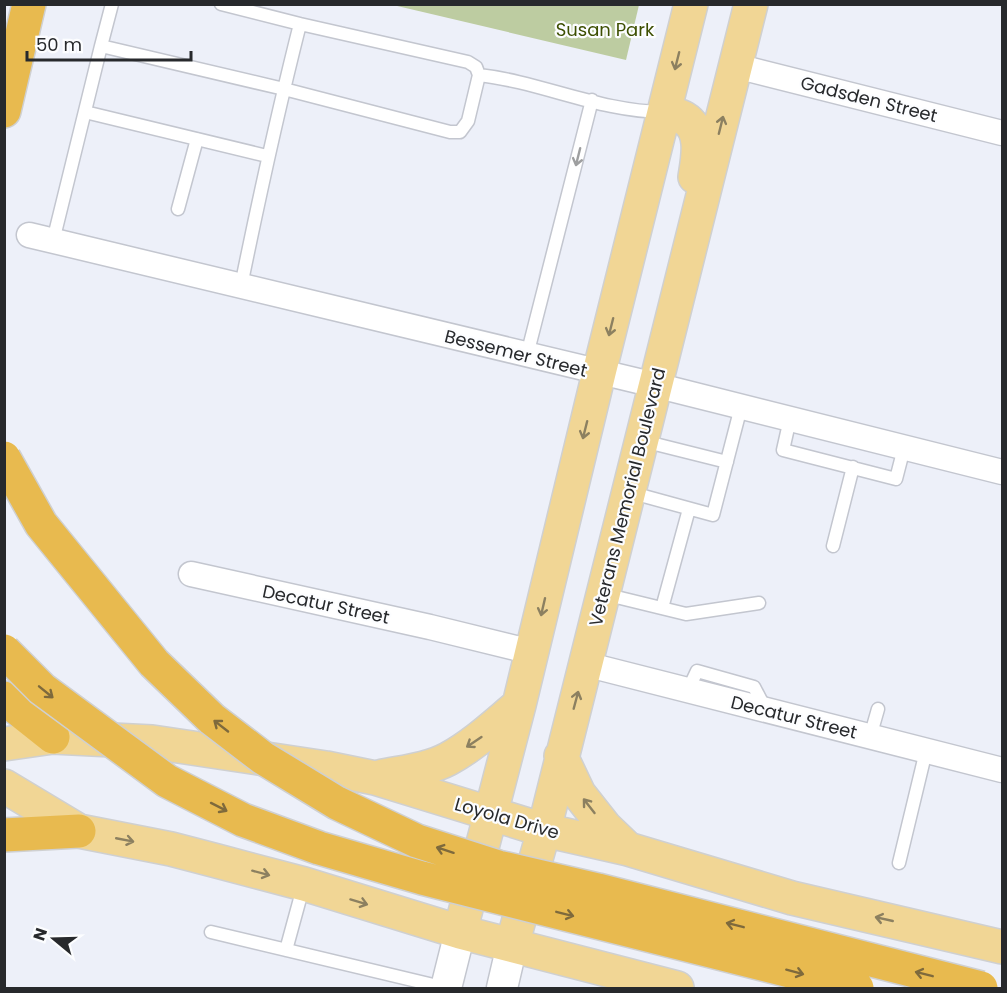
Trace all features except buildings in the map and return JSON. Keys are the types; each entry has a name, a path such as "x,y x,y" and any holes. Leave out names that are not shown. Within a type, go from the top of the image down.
{"highway":[{"path":"4,111 29,4"},
{"path":"4,458 40,524 154,663 212,719 262,758 337,803 417,841 498,867 598,890 981,988"},
{"path":"4,651 42,689 166,781 243,820 319,848 422,878 857,988"},
{"path":"4,698 53,737"},
{"path":"4,836 79,831"}],"main road":[{"path":"460,932 519,705 691,4"},
{"name":"Veterans Memorial Boulevard","path":"512,945 544,830 751,4"},
{"path":"665,111 685,118 696,133 699,152 676,304"},
{"path":"375,778 422,769 447,759 480,738 519,705"},
{"name":"Loyola Drive","path":"4,744 53,737 152,742 326,768 375,778 491,815 628,849 792,898 1002,947"},
{"path":"561,756 579,794 605,826 628,849"},
{"path":"4,786 79,831 171,849 304,884 460,932 512,945 627,983 677,988"}],"street":[{"name":"Gadsden Street","path":"736,66 1002,133"},
{"name":"Bessemer Street","path":"29,235 1002,472"},
{"name":"Decatur Street","path":"191,574 532,652"},
{"name":"Decatur Street","path":"585,664 1002,770"},
{"path":"446,988 460,932"},
{"name":"Veterans Memorial Boulevard","path":"502,988 512,945"}],"lane":[{"path":"53,241 112,4"},
{"path":"101,46 284,89 450,132 459,132 468,121 479,75 476,67 468,62 221,4"},
{"path":"242,286 267,156 300,24"},
{"path":"479,75 504,78 637,112 665,111"},
{"path":"527,355 592,100"},
{"path":"85,112 267,156"},
{"path":"178,210 197,139"},
{"path":"629,492 714,515 741,407"},
{"path":"790,419 783,450 896,479 904,448"},
{"path":"642,440 727,462"},
{"path":"833,546 854,467"},
{"path":"662,608 689,508"},
{"path":"603,593 686,615 759,603"},
{"path":"870,736 878,709"},
{"path":"899,863 926,751"},
{"path":"286,950 304,884"},
{"path":"211,932 446,988"}],"green space":[{"name":"Susan Park","path":"393,5 639,5 626,60"}]}
